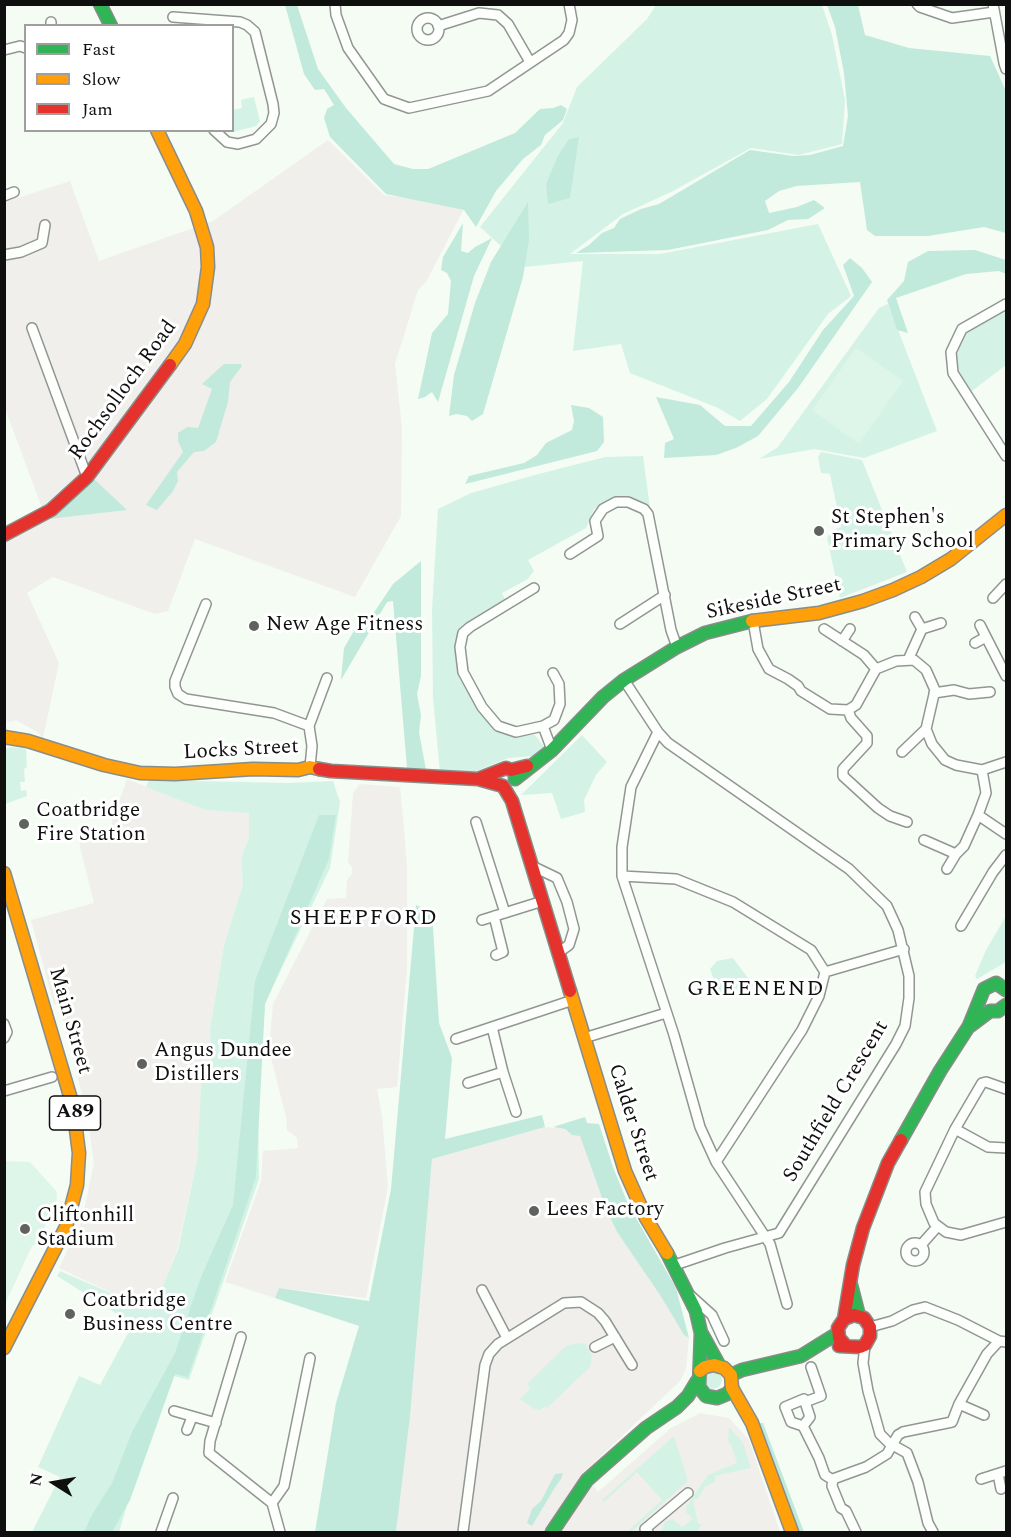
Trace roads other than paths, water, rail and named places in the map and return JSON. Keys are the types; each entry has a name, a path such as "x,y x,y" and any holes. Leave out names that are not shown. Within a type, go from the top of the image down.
{"street":[{"path":"100,4 110,24"},
{"path":"336,4 336,15 348,48 384,99 410,108 488,91 557,45 569,33 572,20 569,4"},
{"path":"917,4 952,18 993,8 1006,69"},
{"path":"438,26 479,13 498,15 508,24 530,62"},
{"path":"173,17 240,22 255,32 273,104 274,113 271,124 256,139 238,144 228,142 216,132"},
{"path":"4,50 20,46 24,47"},
{"name":"Rochsolloch Road","path":"4,535 51,510 87,477 184,344 203,304 207,290 207,247 188,193 158,132"},
{"path":"4,255 21,252 42,243 45,225"},
{"path":"1006,304 962,330 951,352 953,373 999,437 1006,456"},
{"path":"32,328 87,477"},
{"path":"570,554 598,536 595,521 603,509 616,502 634,503 644,509 648,514 671,630 677,647"},
{"name":"Sikeside Street","path":"507,779 534,765 552,750 603,697 624,680 677,647 705,633 753,621 819,612 863,602 893,590 951,559 1006,515"},
{"path":"993,598 1006,584"},
{"path":"534,588 463,633 460,647 463,672 482,707 498,726 516,732 543,726 554,720 560,704 559,684 553,673"},
{"path":"620,624 665,595"},
{"path":"206,604 175,681 178,694 186,699 274,713 309,726"},
{"path":"915,617 922,629"},
{"path":"753,621 758,649 769,669 830,709 848,710 856,705 876,669 896,661 914,660 926,670 935,690 926,729 902,752"},
{"path":"908,660 922,629 941,623"},
{"path":"980,625 1003,659 1006,676"},
{"path":"824,629 864,655 876,669"},
{"path":"842,641 850,629"},
{"path":"975,643 986,637"},
{"path":"310,767 312,746 309,726 327,678"},
{"name":"Southfield Crescent","path":"624,680 658,732 668,743 849,869 887,906 904,949 909,976 909,998 904,1026 896,1044 778,1233 765,1239 724,1248 675,1265"},
{"path":"934,693 954,690 969,693 991,692"},
{"path":"848,710 851,718 867,736 867,743 843,769 843,776 878,808 890,816 908,822"},
{"path":"543,726 552,750"},
{"path":"926,729 933,744 945,760 956,765 982,770 1006,762"},
{"path":"658,732 631,787 622,847 622,876 674,1035 700,1127 716,1162 770,1244 787,1304"},
{"name":"Locks Street","path":"6,738 28,741 104,765 140,773 175,774 253,769 298,770 310,767 331,771 507,779"},
{"path":"947,869 964,846 986,793 982,770"},
{"name":"Calder Street","path":"507,779 625,1172 646,1218 691,1296 701,1333 719,1365 731,1375"},
{"path":"978,815 1006,834"},
{"path":"886,826 890,816"},
{"path":"476,822 505,913"},
{"path":"471,842 482,838"},
{"path":"924,840 956,854"},
{"path":"961,926 993,872 1006,855"},
{"path":"532,866 557,878 567,902 574,929 569,945 559,952"},
{"name":"Main Street","path":"4,873 73,1106 79,1153 77,1185 66,1227 4,1348"},
{"path":"622,876 676,879 734,902 811,950 825,972 819,996 802,1030 716,1162"},
{"path":"482,920 543,901"},
{"path":"494,916 503,952 496,955"},
{"path":"825,972 904,949"},
{"path":"844,1319 850,1280 863,1228 888,1163 934,1081 969,1026 987,986 996,984 1006,986"},
{"path":"981,997 983,1006 990,1011 998,1011 1006,1006"},
{"path":"456,1039 573,1000"},
{"path":"969,1026 990,1011"},
{"path":"584,1038 666,1013"},
{"path":"4,1024 7,1032 4,1038"},
{"path":"492,1028 516,1112"},
{"path":"468,1083 503,1072"},
{"path":"4,1091 52,1077"},
{"path":"1006,1089 986,1082 982,1083 925,1192 926,1204 937,1227 946,1232 962,1235 1006,1222"},
{"path":"956,1129 988,1147 1006,1149"},
{"path":"921,1245 937,1227"},
{"path":"850,1280 859,1316"},
{"path":"482,1290 507,1338"},
{"name":"Calder Street","path":"691,1296 712,1315 724,1341"},
{"path":"464,1533 485,1365 489,1354 498,1344 564,1303 581,1302 598,1312 632,1365"},
{"path":"855,1533 846,1511 841,1508 832,1486 833,1480 837,1476 866,1467 886,1454 903,1432 952,1422 959,1404 987,1354 1003,1342 925,1307 913,1310 892,1321 870,1327"},
{"path":"863,1363 839,1338 838,1333 840,1323 854,1315 864,1318 870,1327 863,1363 880,1434 907,1453 933,1533"},
{"name":"Calder Street","path":"699,1376 701,1333"},
{"path":"699,1376 701,1392 706,1396 717,1398 727,1392 731,1375 742,1370 801,1356 838,1333"},
{"path":"241,1337 210,1441 209,1453 272,1503 280,1533"},
{"path":"595,1347 615,1337"},
{"path":"811,1351 834,1346 865,1345"},
{"path":"272,1503 284,1486 310,1358"},
{"path":"552,1533 587,1480 646,1428 688,1396 699,1376 709,1366 719,1365"},
{"path":"805,1402 821,1396 812,1367"},
{"path":"727,1392 744,1410 752,1423 792,1533"},
{"path":"676,1407 706,1396"},
{"path":"802,1426 810,1418 804,1399 785,1407 791,1422 802,1426 825,1475 833,1480"},
{"path":"959,1404 984,1415"},
{"path":"174,1411 216,1423"},
{"path":"187,1430 192,1417"},
{"path":"981,1479 1002,1473 1001,1489"},
{"path":"645,1531 688,1493"},
{"path":"161,1533 173,1498"}],"place":[{"name":"St Stephen's Primary School","path":"819,531"},
{"name":"New Age Fitness","path":"254,626"},
{"name":"Coatbridge Fire Station","path":"24,824"},
{"name":"Angus Dundee Distillers","path":"142,1064"},
{"name":"Lees Factory","path":"534,1211"},
{"name":"Cliftonhill Stadium","path":"25,1229"},
{"name":"Coatbridge Business Centre","path":"70,1314"}],"district":[{"name":"SHEEPFORD","path":"364,920"},
{"name":"GREENEND","path":"756,991"}]}
